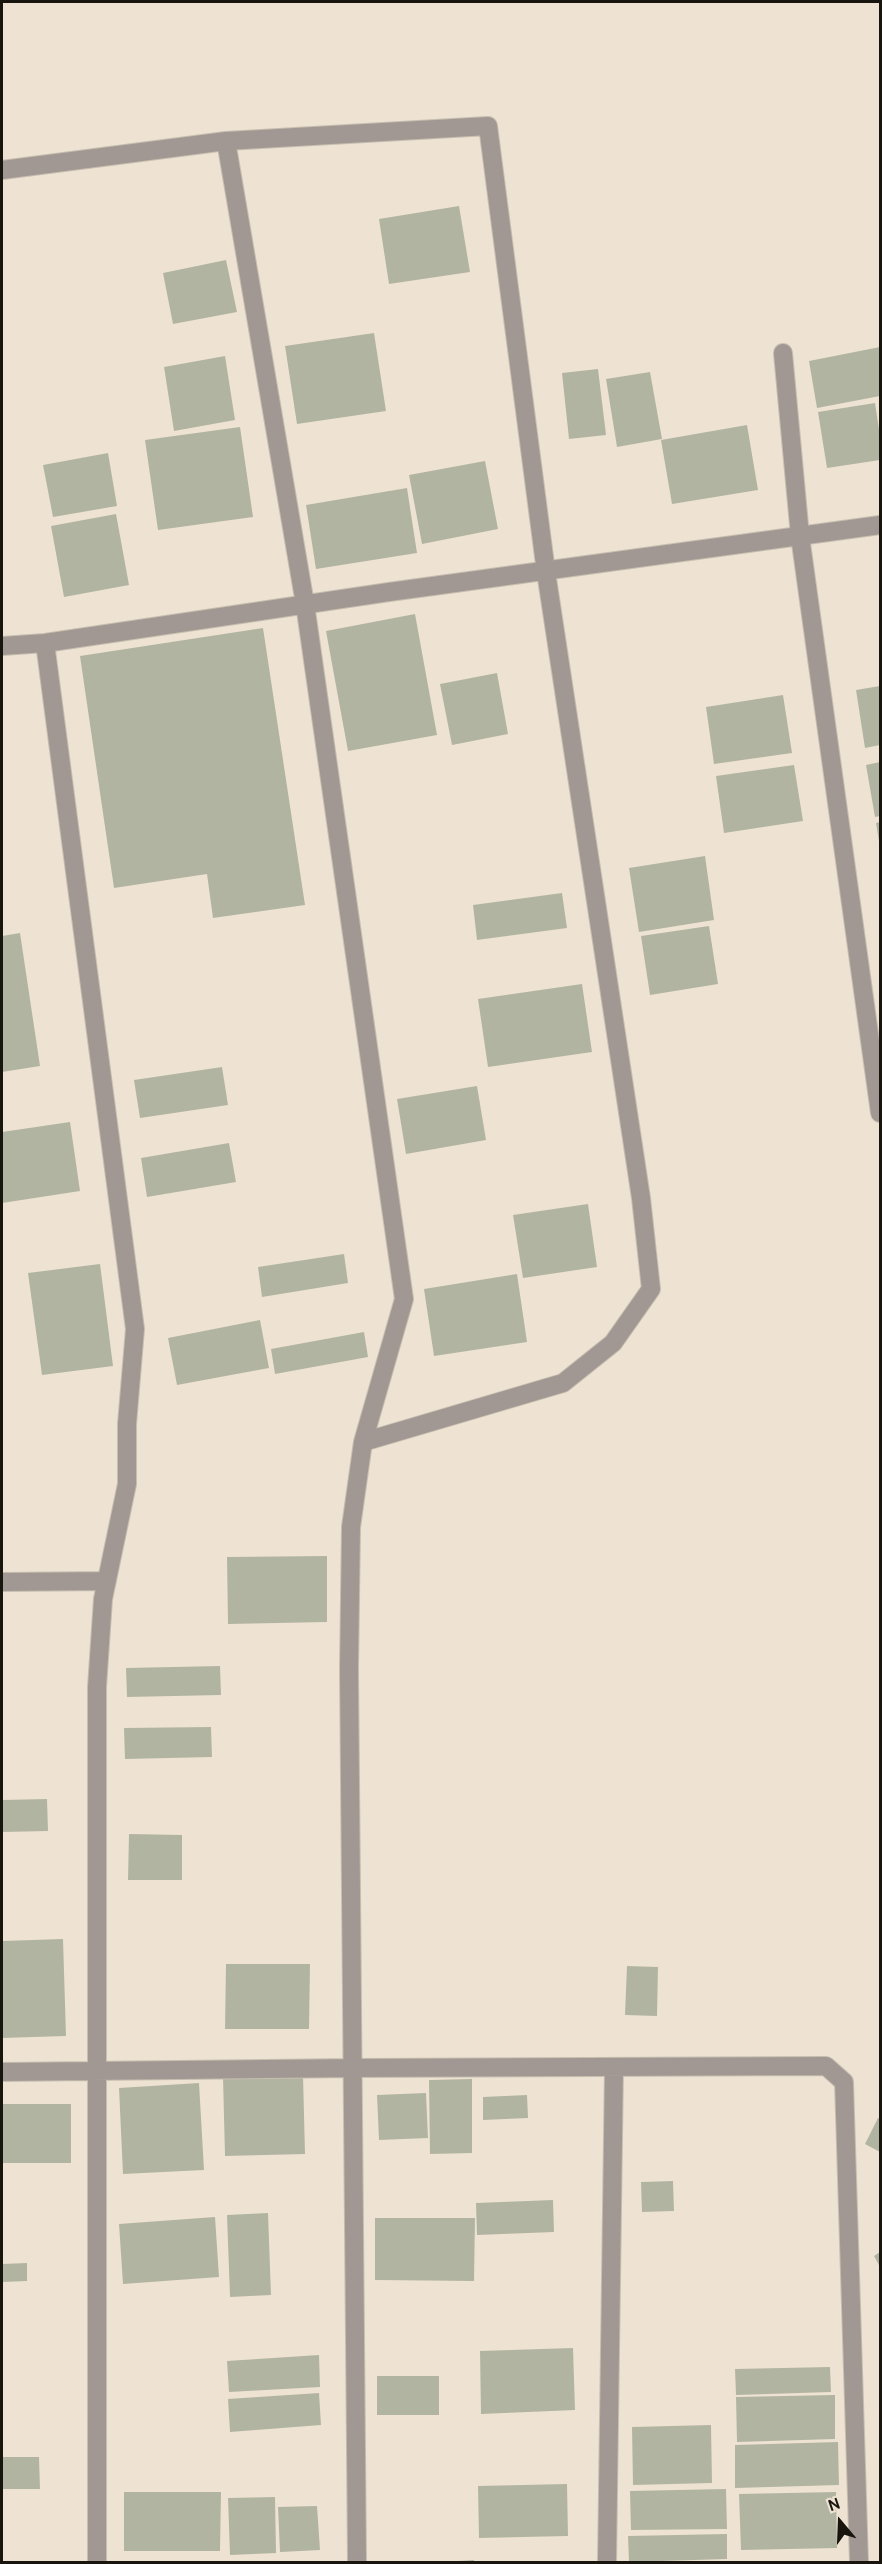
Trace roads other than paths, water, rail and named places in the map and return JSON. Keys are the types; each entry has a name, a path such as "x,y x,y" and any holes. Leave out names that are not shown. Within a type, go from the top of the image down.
{"street":[{"path":"2,170 226,141 488,126 546,572 641,1198 651,1289 613,1343 563,1383 363,1442"},
{"path":"226,141 304,604 404,1299 363,1442 351,1527 349,1668 357,2562"},
{"path":"783,353 800,536 880,1113"},
{"path":"2,646 45,643 304,604 880,525"},
{"path":"45,643 135,1329 128,1424 127,1484 102,1599 97,1687 97,2562"},
{"path":"2,1582 107,1581"},
{"path":"2,2072 826,2066 844,2082 859,2562"},
{"path":"607,2562 614,2067"}]}
